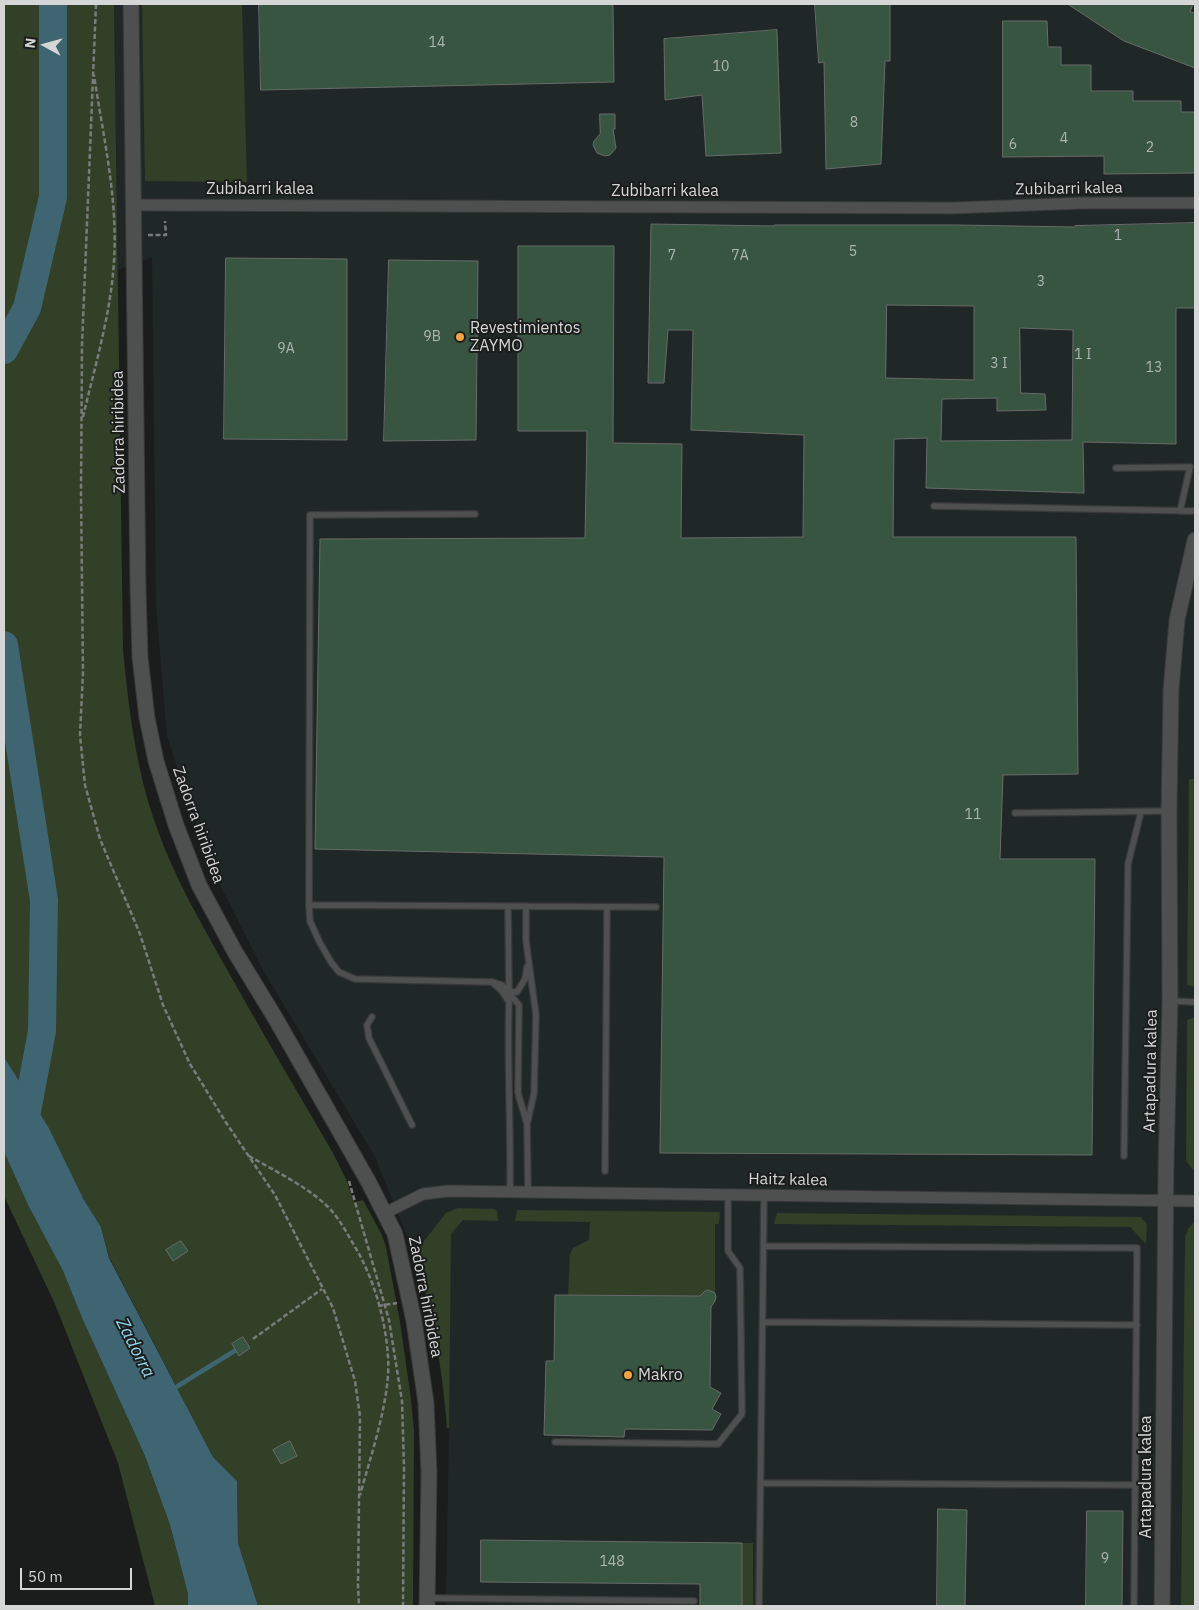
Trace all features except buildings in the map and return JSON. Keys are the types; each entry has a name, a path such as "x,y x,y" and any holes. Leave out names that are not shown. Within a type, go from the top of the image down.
{"main road":[{"name":"Zadorra hiribidea","path":"131,4 140,657 147,718 156,761 176,825 199,885 235,952 277,1021 385,1213 395,1234 407,1284 426,1403 429,1474 427,1602"},
{"name":"Artapadura kalea","path":"1162,1606 1170,1001 1169,811 1173,656 1177,620 1193,557 1195,540"}],"street":[{"name":"Zubibarri kalea","path":"134,205 954,208 1083,203 1195,204"},
{"name":"Haitz kalea","path":"385,1213 423,1194 448,1191 1195,1201"}],"lane":[{"path":"1116,468 1190,467 1180,511"},
{"path":"934,506 1195,511"},
{"path":"475,514 310,515 309,905 310,921 331,962 339,972 355,979 492,982 502,985 509,1002 510,1192"},
{"path":"1015,813 1169,811"},
{"path":"1124,1156 1128,864 1140,812"},
{"path":"309,905 656,907"},
{"path":"526,906 526,941 536,1015 534,1094 526,1124"},
{"path":"508,907 505,992 519,1005 518,1093 526,1124 528,1192"},
{"path":"605,1171 607,907"},
{"path":"505,992 517,992 525,978 528,960"},
{"path":"1170,1001 1195,1002"},
{"path":"372,1017 367,1025 369,1038 412,1125"},
{"path":"555,1442 718,1444 742,1414 740,1268 728,1251 728,1195"},
{"path":"760,1606 764,1196"},
{"path":"764,1246 1138,1248 1134,1606"},
{"path":"763,1322 1136,1325"},
{"path":"761,1483 1135,1485"},
{"path":"427,1602 694,1600"}],"path":[{"path":"82,424 107,314 114,261 114,200 93,68"},
{"path":"249,1155 307,1189 326,1205 342,1225 370,1278 386,1334 389,1359 385,1399 359,1498"},
{"path":"346,1173 353,1191 389,1320 402,1401 404,1467 402,1606"},
{"path":"253,1339 322,1289"}],"shaded area":[{"path":"114,4 1195,4 1195,1606 446,1606 449,1429 447,1428 441,1366 435,1332 418,1263 375,1157 263,970 208,861 167,736 156,606 152,257 118,270"}],"green space":[{"path":"4,4 114,4 123,650 134,740 150,806 179,881 238,990 333,1153 346,1179 354,1202 363,1200 382,1235 386,1247 400,1322 414,1431 413,1606 258,1606 238,1543 237,1481 213,1457 109,1257 101,1227 84,1200 49,1128 4,1057"},
{"path":"142,4 242,4 247,182 145,181"},
{"path":"1189,779 1195,779 1195,987 1187,985"},
{"path":"1195,1017 1195,1172 1186,1161 1187,1020"},
{"path":"4,1152 28,1205 63,1271 82,1318 145,1456 170,1525 188,1594 188,1606 155,1606 118,1463 55,1304 4,1196"},
{"path":"458,1208 494,1209 497,1211 498,1221 463,1220 451,1234 449,1428 447,1428 437,1345 417,1254 424,1241 446,1213"},
{"path":"517,1210 720,1212 719,1224 715,1224 715,1293 708,1290 701,1296 568,1295 570,1254 573,1248 589,1240 590,1222 515,1221"},
{"path":"777,1213 1141,1217 1147,1224 1146,1244 1130,1227 774,1224"},
{"path":"1195,1221 1195,1606 1181,1606 1185,1237 1188,1229"},
{"path":"742,1543 753,1543 753,1606 742,1606"}],"water":[{"name":"Zadorra","path":"4,1057 49,1128 84,1200 101,1227 109,1258 213,1457 237,1481 238,1543 258,1606 188,1606 188,1594 170,1525 145,1456 82,1318 63,1271 28,1205 4,1152"}],"waterway":[{"path":"4,350 27,308 53,197 53,4"},
{"path":"4,645 44,900 42,1031 23,1133"},
{"path":"173,1389 236,1350"}],"place":[{"name":"Revestimientos ZAYMO","path":"460,337"},
{"name":"Makro","path":"628,1375"}]}
